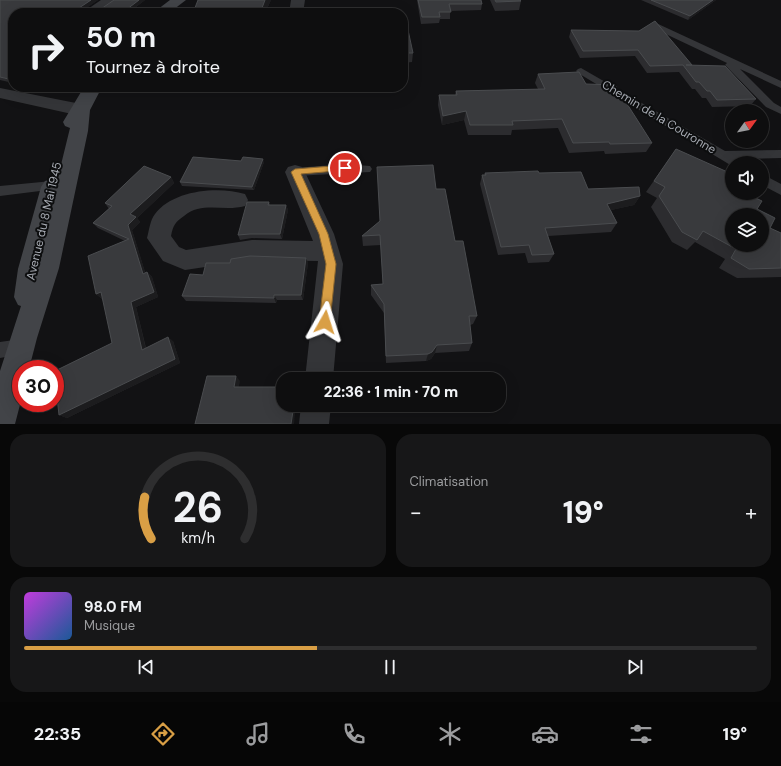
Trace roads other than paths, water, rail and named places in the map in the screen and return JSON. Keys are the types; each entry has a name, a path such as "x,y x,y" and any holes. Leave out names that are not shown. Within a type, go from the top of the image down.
{"street":[{"path":"97,8 111,0"},
{"path":"167,8 179,0"},
{"name":"Avenue du 8 Mai 1945","path":"0,424 30,269 52,186 60,147 69,127 81,110 90,92"},
{"path":"0,93 81,110"},
{"name":"Avenue du 8 Mai 1945","path":"15,345 47,268 79,131 81,110"},
{"path":"295,172 323,234 331,264 320,372"},
{"path":"237,200 195,199 178,208 163,220 160,238 171,254 185,260 252,250 328,251"},
{"path":"314,424 315,412"}],"lane":[{"path":"656,26 781,85"},
{"path":"724,58 770,105 781,111"},
{"name":"Chemin de la Couronne","path":"581,71 723,155"},
{"path":"723,155 781,154"},
{"path":"295,172 345,168 366,169"},
{"path":"769,182 781,190"},
{"path":"0,191 52,186"}]}
